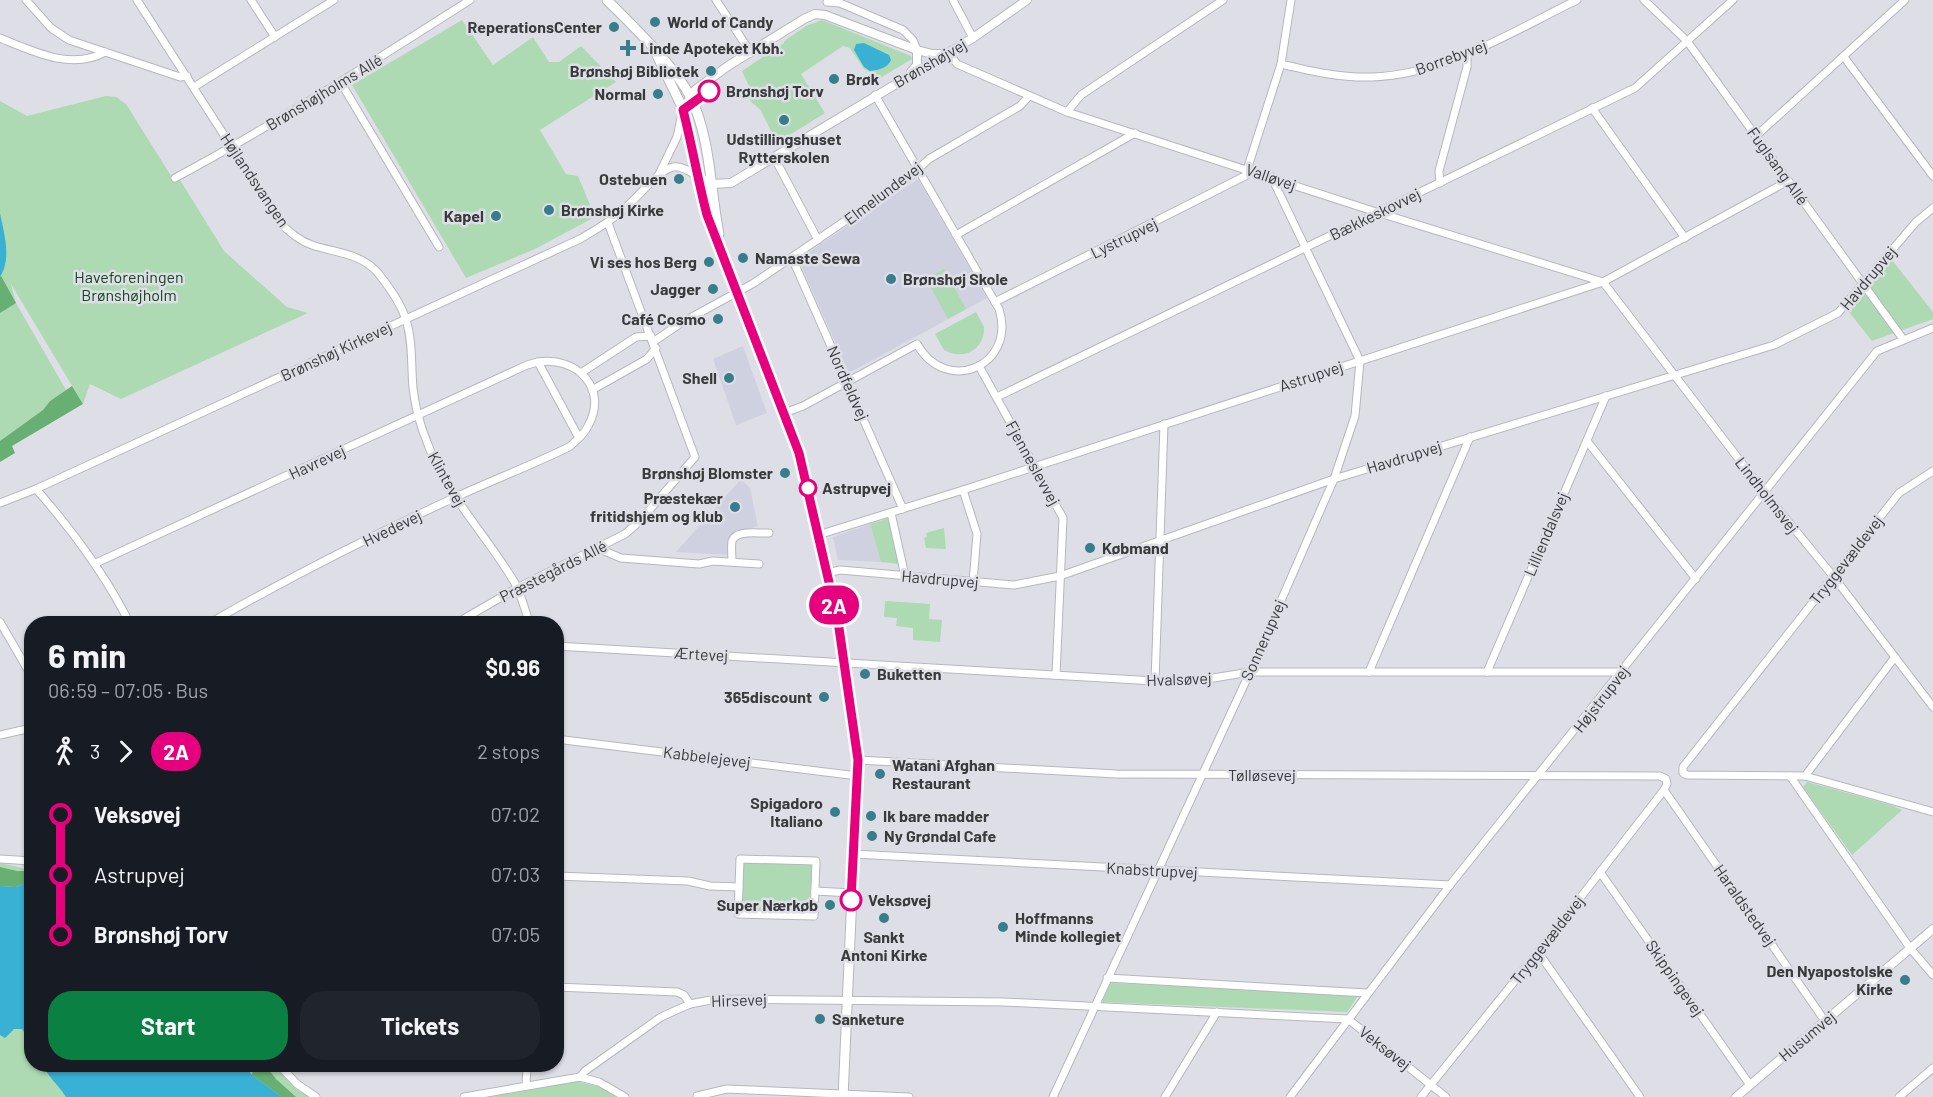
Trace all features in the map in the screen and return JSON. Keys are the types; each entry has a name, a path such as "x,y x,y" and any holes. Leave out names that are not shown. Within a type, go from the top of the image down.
{"main road":[{"path":"607,0 673,71 690,96 702,130 723,254"},
{"path":"655,51 683,110 707,215 799,453 838,621 858,760 843,1095"}],"street":[{"path":"26,0 44,21 62,36 105,52 180,76 187,76"},
{"name":"Højlandsvangen","path":"137,0 282,225 311,245 348,254 368,264 390,289 406,319"},
{"path":"251,0 275,37"},
{"path":"194,87 334,0"},
{"name":"Brønshøjholms Allé","path":"175,178 342,83 470,0"},
{"path":"716,0 751,53"},
{"name":"Brønshøjvej","path":"953,0 973,38"},
{"name":"Brønshøjvej","path":"711,184 731,183 973,38 1027,0"},
{"path":"1067,112 1082,95 1222,0"},
{"path":"1247,168 1281,64 1291,0"},
{"name":"Borrebyvej","path":"1281,64 1317,73 1373,77 1404,74 1467,54 1577,0"},
{"name":"Fuglsang Allé","path":"1644,0 1687,41 1903,339"},
{"name":"Bækkeskovvej","path":"997,397 1635,87 1733,0"},
{"path":"1756,136 1905,0"},
{"path":"683,110 694,90 804,18 815,14 827,1 840,3 903,30 914,40 917,65 901,80"},
{"path":"815,14 836,18 917,50 932,54 946,53"},
{"path":"0,38 29,50 63,59 77,60 95,57 105,52"},
{"name":"Valløvej","path":"946,53 957,63 1067,112 1603,282"},
{"path":"1440,183 1439,171 1467,67 1467,54"},
{"path":"1844,57 1933,177"},
{"path":"342,83 439,247"},
{"path":"784,413 803,406 917,344 926,358 940,367 956,371 979,366 992,356 1002,333 1002,317 995,302 875,95"},
{"name":"Elmelundevej","path":"653,342 681,323 738,293 792,258 911,176 929,159 1020,106 1029,96"},
{"path":"1593,108 1685,238"},
{"name":"Brønshøj Kirkevej","path":"658,177 677,137 683,110"},
{"path":"956,235 1135,133"},
{"path":"774,157 818,240"},
{"name":"Brønshøj Kirkevej","path":"0,503 36,489 580,238 608,223 658,177 673,167 679,167 699,177"},
{"name":"Lystrupvej","path":"995,302 1228,186 1245,176 1247,168"},
{"path":"1271,176 1360,361"},
{"path":"699,177 711,184"},
{"name":"Astrupvej","path":"818,535 1603,282 1788,181"},
{"name":"Havdrupvej","path":"827,573 840,570 1014,585 1060,576 1334,479 1774,345 1838,313 1916,222 1933,208"},
{"name":"Præstegårds Allé","path":"469,616 517,588 625,534 639,522 695,457 608,223"},
{"name":"Nordfeldvej","path":"792,258 903,509"},
{"name":"Lindholmsvej","path":"1603,282 1764,492 1833,576 1933,706"},
{"name":"Klintevej","path":"406,319 411,344 418,415 427,443 438,469 455,497 517,588 527,616"},
{"name":"Højstrupvej","path":"1290,1097 1450,885 1877,351 1933,328"},
{"path":"581,373 636,337 653,342 647,359 592,390"},
{"path":"561,361 572,366 581,373 592,390 593,416 588,428 579,438 538,362 561,361"},
{"name":"Sonnerupvej","path":"1053,1097 1250,672 1334,479 1355,416 1360,361"},
{"name":"Havrevej","path":"96,563 527,365 538,362"},
{"name":"Fjenneslevvej","path":"979,366 1063,518 1056,675"},
{"name":"Lilliendalsvej","path":"1487,672 1606,396"},
{"path":"1155,681 1164,424"},
{"path":"1369,672 1470,437"},
{"name":"Hvedevej","path":"222,616 275,586 455,497 558,452 579,438"},
{"path":"1587,441 1696,579"},
{"name":"Tryggevældevej","path":"1790,776 1687,775 1683,772 1683,767 1899,493 1933,471"},
{"path":"36,489 73,531 96,563 125,616"},
{"path":"963,490 977,534 973,582"},
{"path":"891,513 905,576"},
{"path":"732,561 732,540 735,537 745,534 769,533"},
{"path":"597,548 621,558 699,564 713,561 759,564"},
{"path":"0,622 24,663"},
{"name":"Ærtevej","path":"564,646 845,663"},
{"path":"1805,776 1895,657"},
{"name":"Hvalsøvej","path":"845,663 1155,681 1195,681 1250,672 1622,672"},
{"path":"0,735 24,730"},
{"name":"Kabbelejevej","path":"564,740 858,776"},
{"name":"Tølløsevej","path":"858,760 1116,774 1660,776 1666,779"},
{"path":"1790,776 1805,776 1933,812"},
{"path":"1790,776 1910,948 1933,975"},
{"name":"Tryggevældevej","path":"1421,1097 1664,790 1667,784 1666,779"},
{"name":"Haraldstedvej","path":"1664,790 1825,1021"},
{"name":"Knabstrupvej","path":"854,854 1450,885"},
{"path":"0,859 24,860"},
{"path":"740,859 816,861 814,916 738,914 739,887 740,859"},
{"name":"Skippingevej","path":"1600,872 1750,1085"},
{"path":"564,876 688,881 710,886 739,887"},
{"path":"815,891 852,893"},
{"name":"Husumvej","path":"1736,1097 1933,929"},
{"path":"1538,952 1640,1097"},
{"path":"1107,978 1367,993"},
{"path":"564,987 677,992 684,995 690,1004"},
{"name":"Hirsevej","path":"580,1077 585,1071 661,1017 690,1004 716,999 848,999"},
{"name":"Veksøvej","path":"848,999 1095,1006 1348,1019 1446,1097"},
{"path":"1166,1097 1217,1012"},
{"path":"1899,1097 1933,1068"},
{"path":"286,1072 297,1084 316,1097"},
{"path":"526,1072 526,1086"},
{"path":"464,1097 580,1077 599,1082 625,1097"},
{"path":"697,1096 727,1089 909,1097"}],"shaded area":[{"name":"Brønshøj Skole","path":"918,179 987,298 849,373 798,259"},
{"path":"743,346 767,413 736,425 713,359"},
{"name":"Præstekær fritidshjem og klub","path":"741,479 750,488 758,526 734,534 729,555 676,552"},
{"path":"870,524 881,562 838,560 833,537"}],"green space":[{"path":"462,20 493,65 533,37 549,62 559,62 581,46 616,82 540,130 566,174 578,176 595,217 535,249 466,278 352,85"},
{"path":"822,20 911,56 912,59 880,78 864,69 850,48 843,46 801,74 825,113 777,143 760,109 751,102 748,95 749,86 742,71 806,26"},
{"name":"Haveforeningen Brønshøjholm","path":"106,96 116,97 126,104 173,179 180,180 224,251 287,307 308,313 121,399 90,384 83,404 11,284 16,303 66,390 0,441 0,101 27,116"},
{"path":"1892,260 1933,312 1933,319 1872,341 1849,312"},
{"path":"944,269 966,309 948,319 926,279"},
{"path":"0,277 16,303 0,313"},
{"path":"976,312 984,327 981,342 977,347 965,354 944,350 935,334"},
{"path":"72,386 83,404 12,446 15,453 0,462 0,441"},
{"path":"889,518 899,564 881,562 870,524"},
{"path":"944,528 946,549 926,548 924,538 927,537 926,533"},
{"path":"885,601 930,604 929,619 942,620 940,642 913,640 913,628 896,626 897,618 884,617"},
{"path":"1807,782 1902,810 1852,855 1803,787"},
{"path":"0,863 24,868 24,1072 280,1072 297,1090 310,1097 0,1097"},
{"path":"743,863 812,863 809,914 741,911"},
{"path":"0,867 24,871 24,884 16,887 0,886"},
{"path":"1110,983 1355,993 1358,996 1347,1012 1102,1002"},
{"path":"253,1072 270,1072 296,1097 282,1097 252,1075"},
{"path":"575,1081 600,1087 616,1097 492,1097"}],"water":[{"path":"864,43 889,55 890,63 873,71 864,67 854,50 856,44"},
{"path":"0,213 5,237 6,262 0,277"},
{"path":"24,884 24,1032 22,1029 14,1029 5,1038 0,1035 0,886 16,887"},
{"path":"47,1072 250,1072 282,1097 66,1097"}],"bus line":[{"name":"2A","path":"709,91 683,110 702,196 707,215 799,453 838,621 858,760 851,900"}],"place":[{"name":"World of Candy","path":"655,22"},
{"name":"ReperationsCenter","path":"614,27"},
{"name":"Linde Apoteket Kbh.","path":"628,48"},
{"name":"Brønshøj Bibliotek","path":"711,71"},
{"name":"Brøk","path":"834,79"},
{"name":"Brønshøj Torv","path":"709,91"},
{"name":"Normal","path":"658,94"},
{"name":"Udstillingshuset Rytterskolen","path":"784,120"},
{"name":"Ostebuen","path":"679,179"},
{"name":"Brønshøj Kirke","path":"549,210"},
{"name":"Kapel","path":"496,216"},
{"name":"Namaste Sewa","path":"743,258"},
{"name":"Vi ses hos Berg","path":"709,262"},
{"name":"Brønshøj Skole","path":"891,279"},
{"name":"Jagger","path":"713,289"},
{"name":"Café Cosmo","path":"718,319"},
{"name":"Shell","path":"729,378"},
{"name":"Brønshøj Blomster","path":"785,473"},
{"name":"Astrupvej","path":"808,488"},
{"name":"Præstekær fritidshjem og klub","path":"735,507"},
{"name":"Købmand","path":"1090,548"},
{"name":"Buketten","path":"865,674"},
{"name":"365discount","path":"824,697"},
{"name":"Watani Afghan Restaurant","path":"880,774"},
{"name":"Spigadoro Italiano","path":"835,812"},
{"name":"Ik bare madder","path":"871,816"},
{"name":"Ny Grøndal Cafe","path":"872,836"},
{"name":"Veksøvej","path":"851,900"},
{"name":"Super Nærkøb","path":"830,905"},
{"name":"Sankt Antoni Kirke","path":"884,918"},
{"name":"Hoffmanns Minde kollegiet","path":"1003,927"},
{"name":"Den Nyapostolske Kirke","path":"1905,980"},
{"name":"Sanketure","path":"820,1019"}]}
